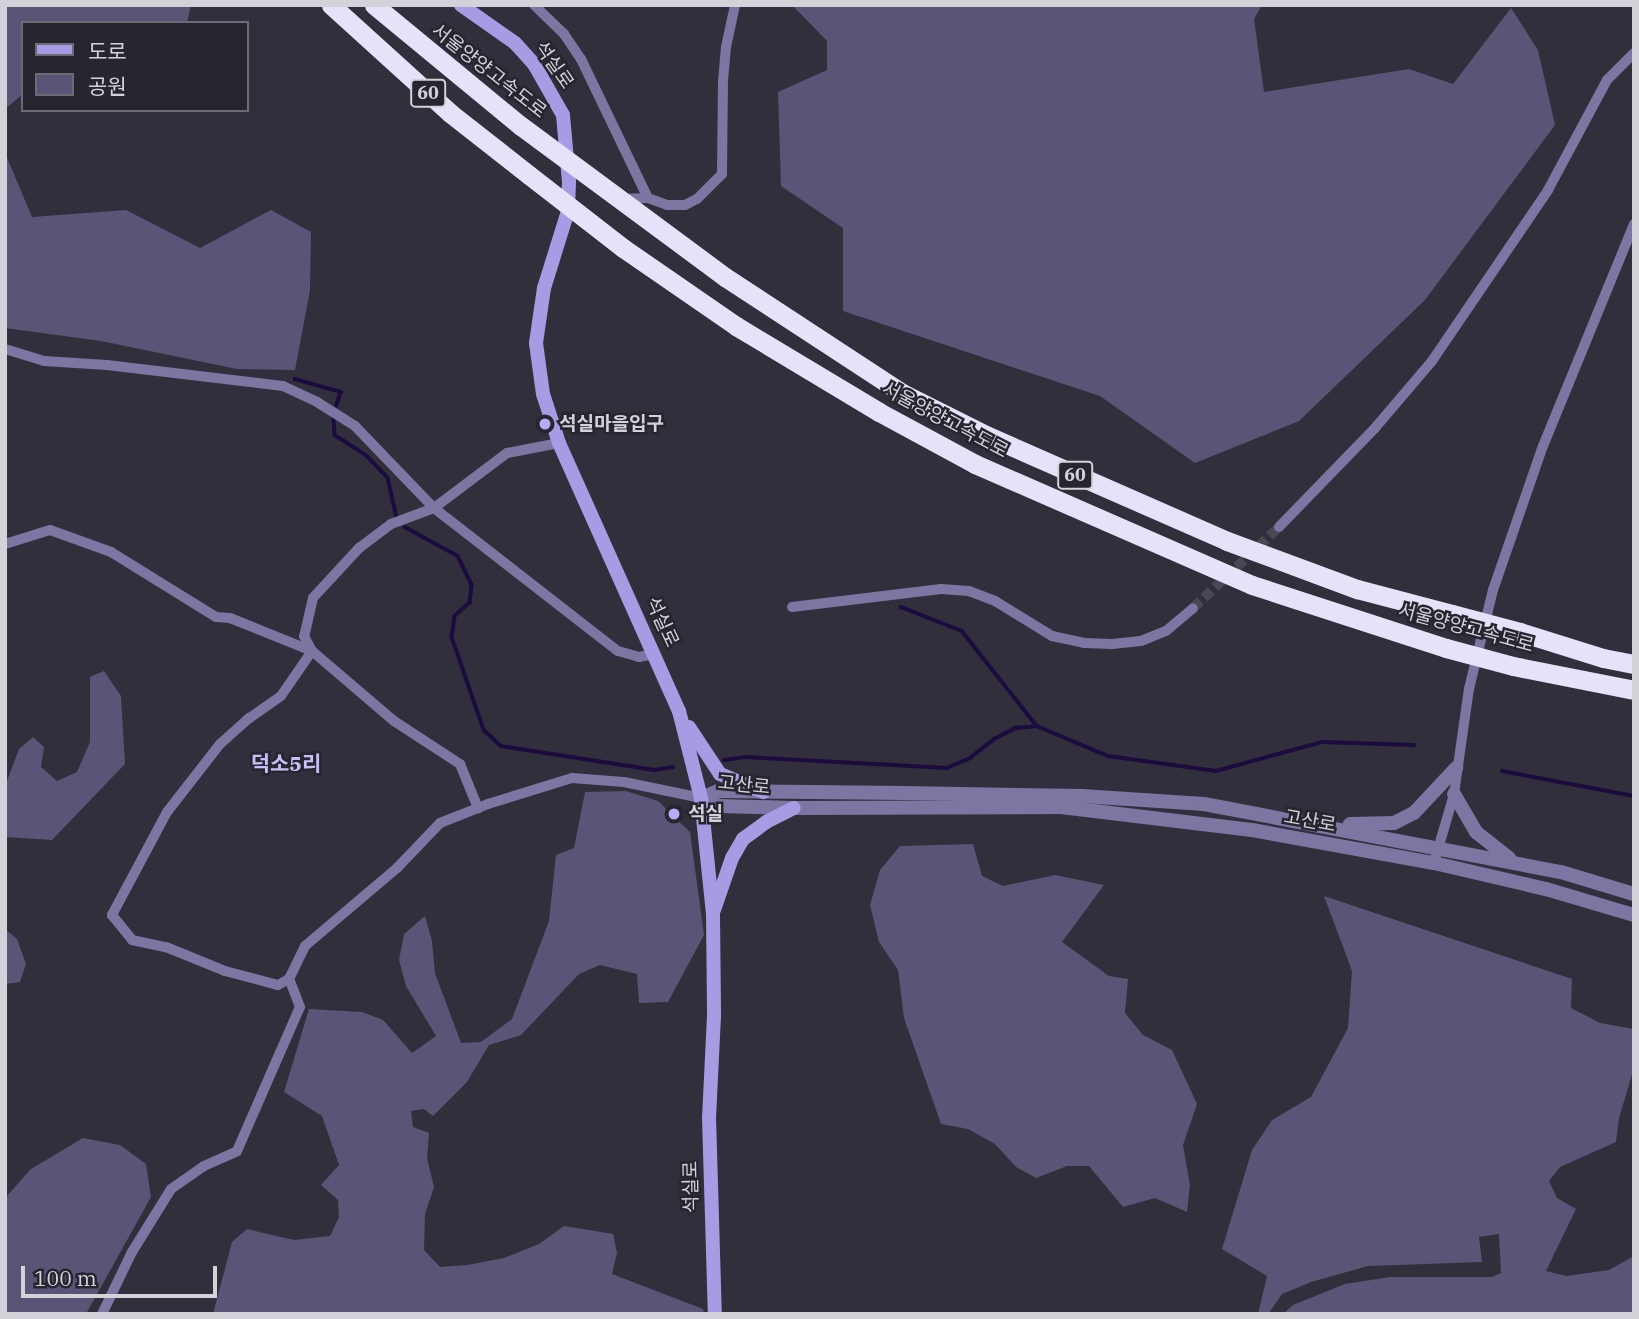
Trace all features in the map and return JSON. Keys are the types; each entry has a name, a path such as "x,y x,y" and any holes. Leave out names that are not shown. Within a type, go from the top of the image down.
{"highway":[{"name":"서울양양고속도로","path":"331,5 450,113 622,248 736,326 879,412 975,464 1252,585 1446,648 1570,679 1634,690"},
{"name":"서울양양고속도로","path":"374,5 521,126 725,277 902,393 988,436 1227,541 1357,589 1520,632 1603,658 1634,664"},
{"path":"1570,679 1634,702"}],"main road":[{"name":"석실로","path":"461,5 515,43 551,90 563,115 569,182 568,212 544,288 536,343 543,394 559,443 680,711 701,798 713,914 714,1016 709,1117 713,1312"},
{"path":"680,711 720,774 764,792"},
{"path":"713,914 732,858 743,839 766,822 794,808"}],"street":[{"path":"534,5 564,34 581,59 648,198"},
{"path":"569,182 580,181 613,199 648,198 667,205 685,205 697,199 723,174 723,81 726,47 735,5"},
{"path":"1279,527 1375,428 1432,361 1548,190 1607,80 1634,52"},
{"path":"1434,863 1454,794 1455,768 1469,688 1493,590 1543,446 1634,224"},
{"path":"5,349 44,362 107,365 283,386 317,402 355,426 434,508 618,651 639,657 655,654"},
{"path":"312,652 304,636 313,598 360,547 391,524 434,508 507,453 559,443"},
{"path":"5,544 50,530 111,552 216,617 230,618 312,652 394,721 460,764 478,808"},
{"path":"792,607 941,590 969,591 995,601 1052,636 1084,643 1112,644 1141,641 1166,631 1193,608"},
{"path":"312,652 281,695 249,718 220,744 167,812 111,915 132,940 166,947 225,971 278,985 289,979 305,946 397,868 440,823 572,778 624,782 701,798"},
{"path":"1317,824 1394,823 1414,813 1455,768"},
{"name":"고산로","path":"701,798 718,791 1082,796 1204,804 1561,872 1634,894"},
{"path":"1454,794 1476,832 1493,848 1516,863"},
{"name":"고산로","path":"701,798 719,806 794,808 1061,807 1252,830 1434,863 1546,889 1634,915"},
{"path":"103,1314 132,1252 172,1189 204,1166 237,1151 300,1007 289,979"}],"green space":[{"path":"5,5 191,5 187,21 21,21 21,96 5,109"},
{"path":"792,5 1262,5 1254,19 1264,92 1409,69 1453,84 1511,8 1538,50 1555,125 1425,300 1299,421 1195,463 1100,396 843,311 843,228 781,186 778,92 827,70 827,41"},
{"path":"5,153 32,217 126,210 200,248 271,210 311,232 310,290 295,370 237,369 101,341 5,328"},
{"path":"104,671 121,696 125,764 52,840 5,837 5,786 19,749 33,737 44,747 41,767 57,781 77,772 90,742 90,677"},
{"path":"626,791 658,801 690,832 704,935 668,1002 639,1003 637,974 600,965 579,974 521,1035 489,1045 467,1082 433,1116 424,1109 411,1111 413,1127 429,1133 427,1158 434,1187 425,1214 424,1250 440,1267 467,1265 504,1258 539,1244 564,1226 613,1234 617,1253 612,1274 703,1309 704,1314 213,1314 232,1242 247,1229 294,1240 330,1236 339,1217 338,1200 321,1185 339,1165 322,1116 284,1092 309,1009 362,1012 383,1020 412,1053 436,1036 406,986 399,960 404,934 425,916 432,941 435,973 461,1043 481,1042 512,1019 549,921 556,855 574,848 585,792"},
{"path":"973,844 982,876 1003,886 1055,875 1104,885 1062,942 1109,976 1128,979 1125,1013 1143,1035 1172,1050 1197,1104 1183,1145 1190,1185 1187,1212 1155,1198 1123,1207 1089,1166 1067,1166 1036,1178 1016,1167 995,1144 968,1129 941,1124 904,1018 898,970 879,942 870,905 880,870 900,846"},
{"path":"1324,896 1572,979 1571,1008 1600,1023 1634,1029 1634,1068 1619,1118 1616,1142 1560,1167 1549,1181 1557,1198 1576,1209 1546,1271 1566,1276 1609,1270 1634,1256 1634,1314 1283,1314 1293,1305 1345,1284 1390,1277 1492,1277 1501,1273 1499,1234 1479,1237 1482,1262 1368,1266 1311,1282 1282,1294 1268,1314 1258,1314 1267,1276 1222,1249 1252,1150 1272,1120 1311,1097 1348,1028 1352,971"},
{"path":"5,929 17,939 26,964 20,982 5,984"},
{"path":"83,1138 120,1145 146,1164 151,1197 86,1314 5,1314 5,1198 31,1169"}],"waterway":[{"path":"295,379 341,392 337,405"},
{"path":"334,418 335,435 367,456 388,478 397,518"},
{"path":"405,527 458,556 472,585 470,603 455,616 452,637 484,730 501,746 654,770 673,767"},
{"path":"901,607 962,631 1037,726"},
{"path":"724,760 746,757 947,768 970,758 994,739 1016,728 1037,726 1108,756 1216,771 1322,742 1414,745"},
{"path":"1502,771 1634,796"}],"tunnel":[{"path":"1193,608 1279,527"}],"place":[{"name":"석실마을입구","path":"545,424"},
{"name":"석실","path":"674,814"}],"district":[{"name":"덕소5리","path":"286,763"}]}
